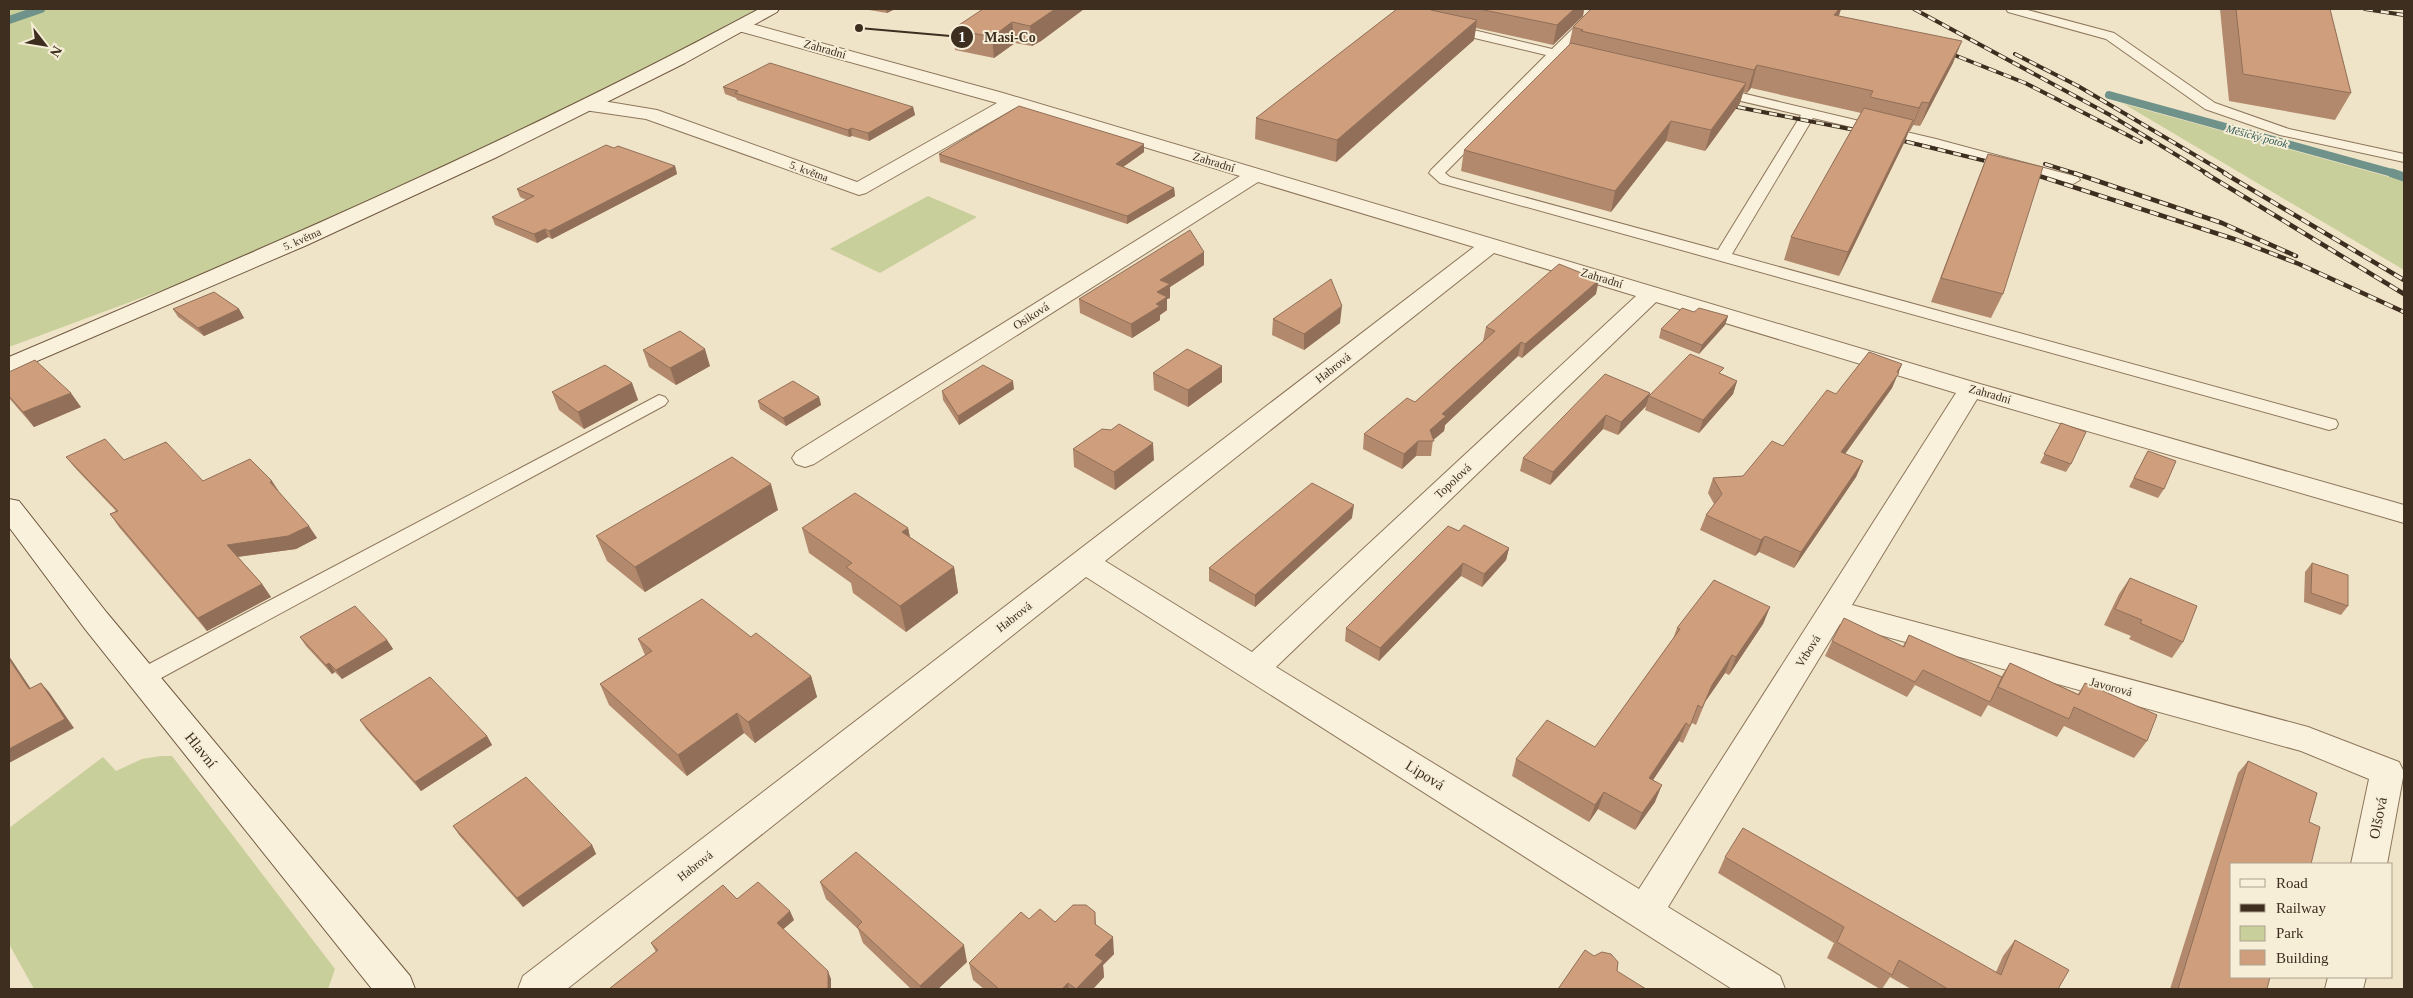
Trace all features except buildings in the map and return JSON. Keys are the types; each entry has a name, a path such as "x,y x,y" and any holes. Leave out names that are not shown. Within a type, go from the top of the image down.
{"street":[{"name":"5. května","path":"9,366 308,237 591,105 771,9"},
{"name":"Zahradní","path":"741,26 1012,102 1971,389 2404,514"},
{"name":"5. května","path":"591,105 650,114 859,189 1012,102"},
{"name":"Osiková","path":"805,458 1257,174"},
{"name":"Habrová","path":"537,989 1490,245"},
{"name":"Topolová","path":"1255,668 1652,293"},
{"name":"Vrbová","path":"1644,913 1971,389"},
{"name":"Hlavní","path":"9,508 384,985"},
{"name":"Lipová","path":"1084,562 1766,989"},
{"name":"Javorová","path":"1832,611 2308,740 2387,772"},
{"name":"Olšová","path":"2369,863 2387,772"}],"lane":[{"path":"1599,9 1436,174 1445,180 2329,424"},
{"path":"2012,9 2110,36 2210,106 2285,132 2404,158"},
{"path":"1433,24 1584,60"},
{"path":"1706,89 2073,180"},
{"path":"1722,257 1809,113"},
{"path":"142,678 659,401"}],"green space":[{"path":"9,9 756,9 601,94 211,272 9,347"},
{"path":"2124,104 2404,181 2404,270"},
{"path":"928,196 977,217 880,273 830,249"},
{"path":"172,756 335,969 328,989 34,989 9,944 9,828 103,757 116,771 142,759"}],"waterway":[{"path":"9,20 41,9"},
{"name":"Měšický potok","path":"2109,95 2396,174"},
{"name":"Měšický potok","path":"2392,173 2404,177"}],"railway":[{"path":"1914,9 2110,115 2208,174"},
{"path":"2365,9 2404,15"},
{"path":"1944,51 2025,83 2141,142"},
{"path":"2015,54 2078,86 2227,174"},
{"path":"1722,104 1865,132"},
{"path":"1891,138 1998,164"},
{"path":"2045,164 2076,174"},
{"path":"2027,172 2034,174"},
{"path":"2030,173 2237,240 2299,264 2404,312"},
{"path":"2205,173 2404,294"},
{"path":"2224,173 2404,280"},
{"path":"2076,174 2222,223 2296,256"}],"place":[{"name":"Masi-Co","path":"859,28"}]}
